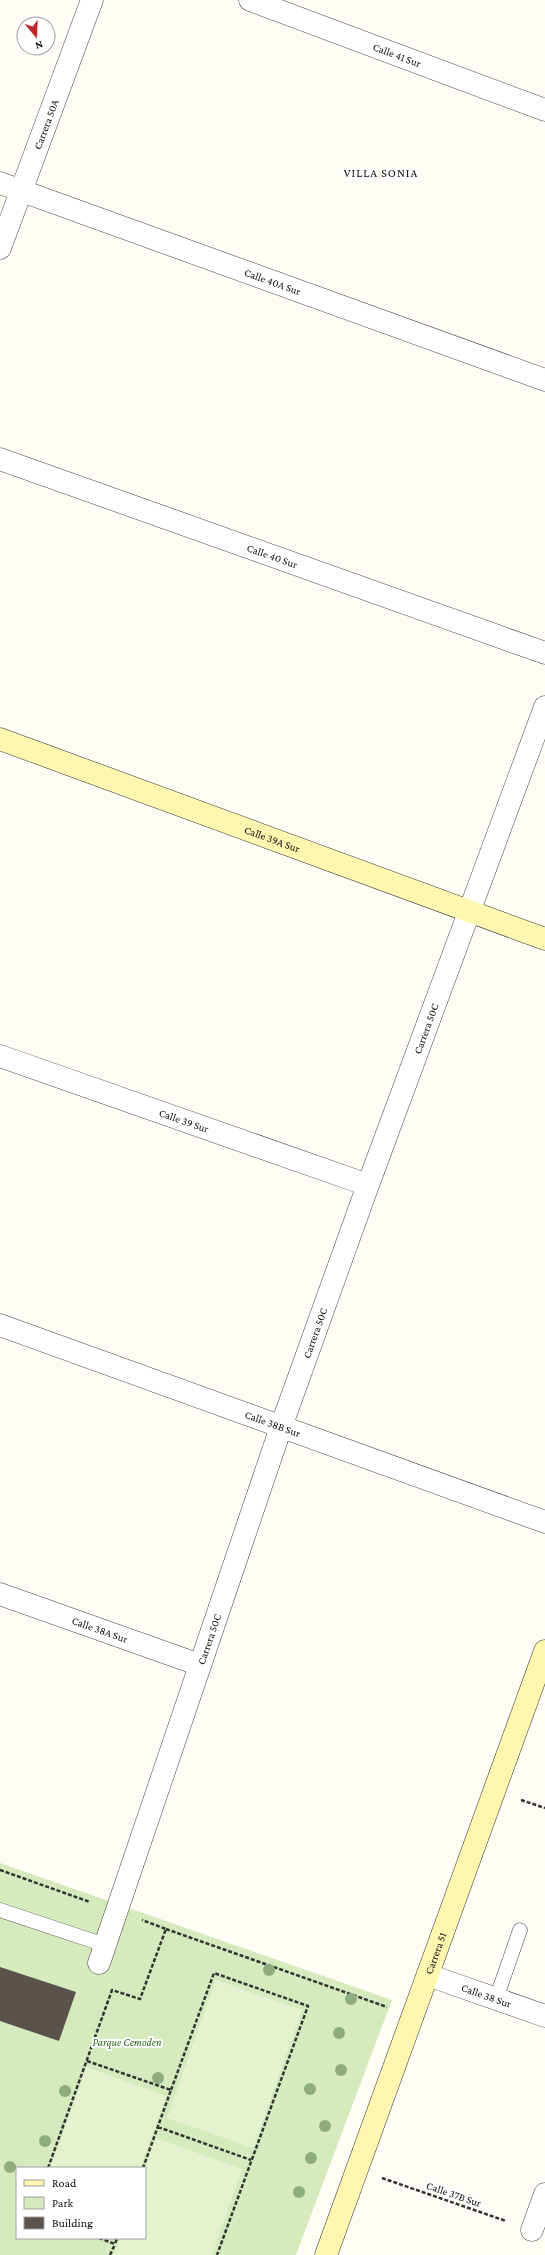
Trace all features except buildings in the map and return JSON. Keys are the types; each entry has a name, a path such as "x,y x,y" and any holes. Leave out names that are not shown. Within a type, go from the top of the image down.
{"street":[{"name":"Carrera 50A","path":"0,248 92,0"},
{"name":"Calle 41 Sur","path":"250,0 545,110"},
{"name":"Calle 40A Sur","path":"0,183 545,380"},
{"name":"Calle 40 Sur","path":"0,460 545,653"},
{"name":"Carrera 50C","path":"102,1954 281,1427 368,1185 545,707"},
{"name":"Calle 39A Sur","path":"0,739 545,939"},
{"name":"Calle 39 Sur","path":"0,1056 368,1185"},
{"name":"Calle 38B Sur","path":"0,1325 545,1522"},
{"name":"Calle 38A Sur","path":"0,1594 200,1665"},
{"name":"Carrera 51","path":"326,2255 545,1651"},
{"name":"Calle 38 Sur","path":"428,1975 545,2016"},
{"path":"532,2230 545,2194"}],"lane":[{"path":"0,1910 102,1954"},
{"path":"496,1999 520,1930"}],"path":[{"path":"0,1870 413,2016"},
{"path":"48,2167 112,1990 140,1999 166,1929"},
{"path":"143,2167 214,1973 308,2006 216,2255"},
{"path":"87,2061 171,2090"},
{"path":"158,2127 251,2160"},
{"name":"Calle 37B Sur","path":"357,2169 532,2230"},
{"path":"102,2239 115,2244"},
{"path":"110,2255 117,2239"}],"green space":[{"name":"Parque Cemoden","path":"0,1863 392,2000 296,2255 0,2255"},
{"path":"216,1980 302,2010 253,2148 167,2118"},
{"path":"87,2067 166,2096 140,2167 50,2167"},
{"path":"156,2138 242,2169 212,2255 114,2255 120,2239 146,2239 145,2167"}],"district":[{"name":"VILLA SONIA","path":"381,173"}]}
